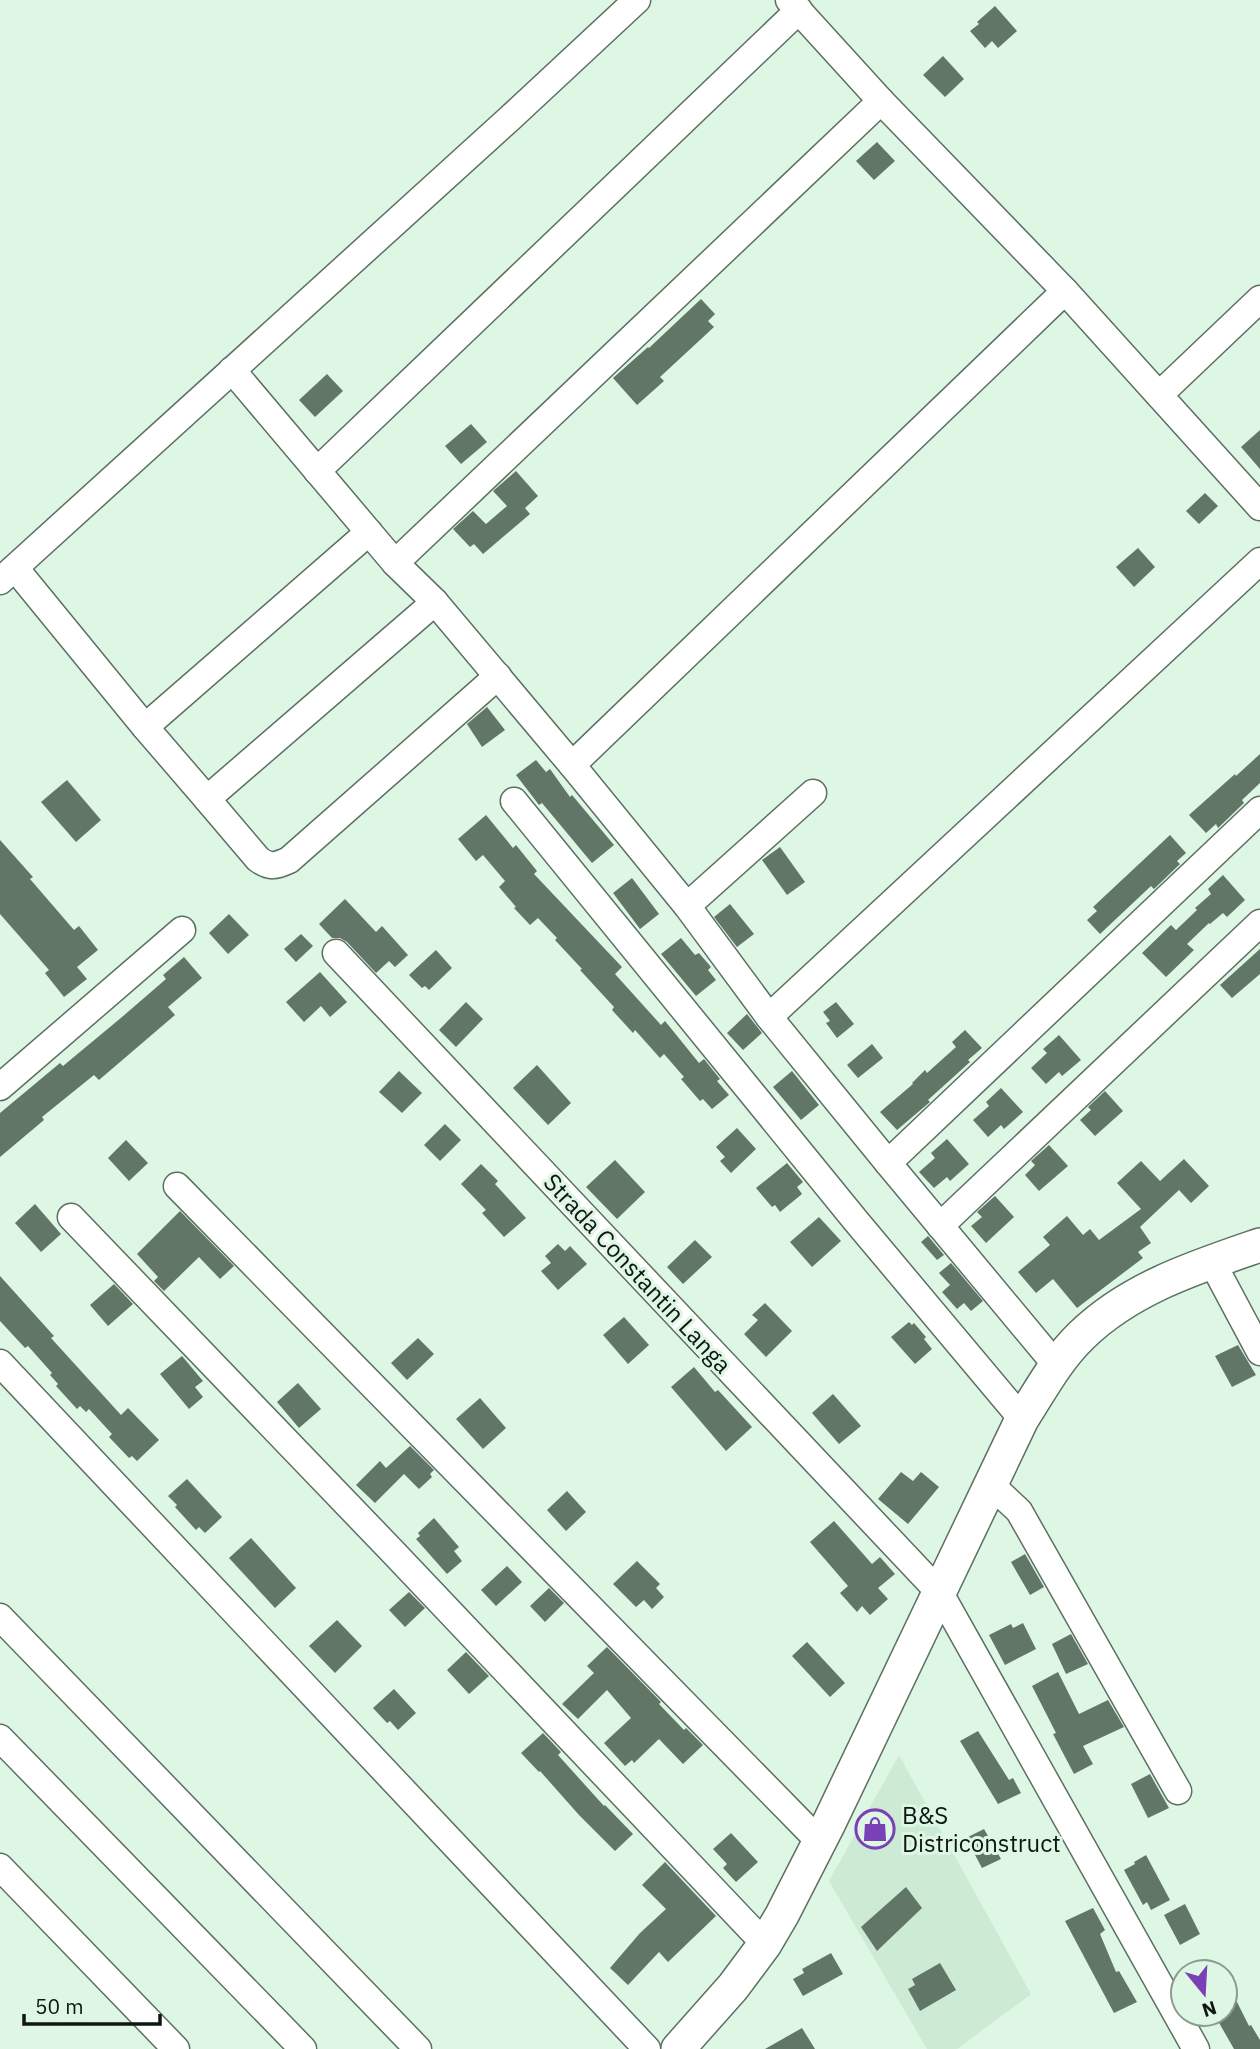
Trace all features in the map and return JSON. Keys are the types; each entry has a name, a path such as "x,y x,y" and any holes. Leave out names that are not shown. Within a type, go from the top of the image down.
{"main road":[{"path":"693,2043 765,1944 782,1915 940,1593 990,1483 1022,1419 1056,1365 1079,1337 1111,1311 1158,1283 1260,1245"}],"street":[{"path":"498,676 289,860 276,866 268,866 258,859 145,727 8,575 498,130 637,0"},
{"path":"317,471 794,5 881,101 1065,291 1258,501"},
{"path":"395,563 881,101"},
{"path":"572,765 1065,291"},
{"path":"1159,395 1260,299"},
{"path":"232,370 395,563 435,602 572,765 687,906 769,1017 1056,1365"},
{"path":"145,727 369,532"},
{"path":"769,1017 1260,561"},
{"path":"207,799 435,602"},
{"path":"687,906 813,793"},
{"path":"514,801 1022,1419"},
{"path":"888,1163 1260,810"},
{"path":"940,1226 1260,923"},
{"path":"0,1087 183,930"},
{"name":"Strada Constantin Langa","path":"337,953 940,1593 1196,2049"},
{"path":"177,1186 820,1842"},
{"path":"71,1217 765,1944"},
{"path":"1212,1262 1260,1352"},
{"path":"0,1363 647,2049"},
{"path":"990,1483 1019,1511 1178,1791"},
{"path":"0,1617 418,2049"},
{"path":"0,1738 303,2049"},
{"path":"0,1867 176,2049"}],"shaded area":[{"path":"899,1755 1031,1994 957,2049 927,2049 829,1881"}],"building":[{"path":"995,6 1017,31 998,48 992,41 985,48 970,31"},
{"path":"943,56 964,79 945,97 923,75"},
{"path":"877,142 895,161 874,180 856,161"},
{"path":"701,299 715,314 708,321 714,327 660,377 664,381 637,405 613,378"},
{"path":"327,374 343,391 315,417 299,400"},
{"path":"471,424 487,442 461,464 445,446"},
{"path":"1260,430 1260,469 1241,447"},
{"path":"516,471 538,496 525,508 530,514 483,554 474,544 470,547 453,529 473,511 486,524 507,506 493,491"},
{"path":"1205,493 1218,506 1199,524 1186,511"},
{"path":"1138,548 1155,567 1134,587 1116,567"},
{"path":"487,707 505,730 482,747 467,724"},
{"path":"1260,754 1260,783 1218,828 1216,824 1206,833 1189,815"},
{"path":"536,760 546,772 550,769 570,797 572,795 614,845 592,863 542,803 539,805 516,775"},
{"path":"67,780 101,820 76,842 41,802"},
{"path":"486,815 513,848 516,845 537,871 534,874 622,967 615,974 661,1025 665,1021 699,1063 704,1059 720,1079 717,1081 729,1095 712,1109 703,1099 700,1101 664,1054 660,1058 635,1030 633,1033 612,1010 614,1007 538,918 530,925 514,908 516,907 499,887 505,881 483,855 476,861 458,839"},
{"path":"1170,835 1186,853 1177,861 1180,864 1154,889 1151,886 1100,934 1087,920 1097,911 1093,907"},
{"path":"0,840 74,930 79,926 98,950 77,967 87,979 64,997 45,973 49,970 0,914"},
{"path":"780,847 805,882 787,895 762,860"},
{"path":"1223,875 1245,900 1227,917 1223,913 1209,923 1187,944 1194,950 1166,977 1142,953 1171,925 1176,930 1197,910 1195,908 1211,894 1208,889"},
{"path":"632,878 659,914 640,929 613,893"},
{"path":"345,899 376,932 382,926 408,955 395,967 389,961 376,973 347,942 332,938 319,924"},
{"path":"730,904 754,934 737,947 714,917"},
{"path":"229,914 249,935 228,954 209,933"},
{"path":"301,934 313,946 296,962 284,949"},
{"path":"681,938 695,955 699,953 711,967 708,970 716,980 696,996 661,954"},
{"path":"1260,949 1260,974 1232,998 1220,985"},
{"path":"436,950 452,968 429,990 425,986 422,988 409,975"},
{"path":"184,957 202,978 168,1007 175,1015 99,1080 94,1075 42,1117 44,1120 0,1157 0,1113 60,1063 63,1066 122,1017 166,979 163,975"},
{"path":"320,972 347,1002 330,1017 321,1006 304,1022 286,1002"},
{"path":"466,1002 483,1019 456,1047 439,1030"},
{"path":"836,1002 854,1024 837,1038 826,1023 830,1021 823,1012"},
{"path":"747,1014 762,1033 743,1050 727,1033"},
{"path":"965,1030 982,1048 928,1100 930,1102 897,1130 880,1112 925,1070 927,1073 956,1047 952,1042"},
{"path":"1059,1035 1081,1060 1062,1076 1059,1072 1046,1084 1031,1068 1047,1053 1043,1049"},
{"path":"872,1044 883,1058 858,1078 847,1065"},
{"path":"537,1065 571,1103 548,1125 513,1088"},
{"path":"399,1071 422,1093 402,1113 379,1092"},
{"path":"792,1071 819,1105 801,1120 773,1087"},
{"path":"1001,1088 1023,1112 1004,1129 1001,1125 988,1137 973,1120 989,1106 986,1102"},
{"path":"1105,1091 1123,1111 1095,1136 1080,1120 1091,1110 1088,1107"},
{"path":"445,1124 461,1140 440,1161 424,1145"},
{"path":"737,1128 756,1149 731,1173 720,1161 725,1157 716,1147"},
{"path":"947,1139 969,1164 950,1181 947,1177 934,1188 919,1172 935,1158 931,1153"},
{"path":"126,1140 148,1163 129,1181 108,1158"},
{"path":"1049,1145 1068,1166 1039,1191 1025,1175 1035,1165 1031,1161"},
{"path":"1184,1159 1209,1186 1191,1203 1179,1190 1140,1227 1151,1243 1138,1252 1143,1258 1077,1308 1053,1279 1036,1293 1018,1272 1050,1245 1043,1237 1067,1216 1083,1235 1090,1229 1099,1240 1141,1209 1117,1183 1141,1161 1160,1181"},
{"path":"615,1160 645,1192 617,1219 586,1187"},
{"path":"787,1163 803,1182 797,1187 802,1194 780,1212 775,1205 772,1207 756,1188"},
{"path":"481,1164 498,1181 495,1184 526,1218 504,1237 482,1213 486,1210 461,1184"},
{"path":"995,1196 1014,1217 986,1243 971,1226 982,1217 977,1212"},
{"path":"35,1204 61,1234 41,1252 15,1223"},
{"path":"180,1211 234,1266 220,1279 199,1257 164,1291 154,1281 158,1277 137,1254"},
{"path":"819,1217 841,1241 812,1267 790,1242"},
{"path":"928,1236 944,1255 937,1260 921,1242"},
{"path":"695,1240 712,1257 683,1284 667,1267"},
{"path":"558,1244 565,1251 570,1246 587,1264 558,1290 541,1271 551,1263 545,1256"},
{"path":"951,1263 983,1301 971,1311 964,1303 957,1309 942,1292 950,1285 939,1273"},
{"path":"0,1276 54,1336 51,1338 121,1415 128,1408 159,1440 137,1461 132,1456 129,1458 109,1437 112,1434 89,1409 86,1412 80,1406 77,1409 56,1386 58,1384 50,1375 52,1373 28,1346 25,1348 0,1321"},
{"path":"114,1284 133,1304 108,1326 90,1305"},
{"path":"765,1303 792,1331 766,1357 744,1334 758,1320 752,1315"},
{"path":"624,1317 649,1345 628,1364 603,1335"},
{"path":"909,1322 912,1325 914,1323 926,1337 924,1339 932,1349 915,1364 891,1337"},
{"path":"418,1338 434,1354 407,1380 391,1363"},
{"path":"1238,1345 1256,1375 1232,1387 1215,1356"},
{"path":"182,1356 203,1381 195,1387 203,1397 189,1409 160,1374"},
{"path":"694,1367 715,1392 718,1390 752,1427 726,1451 671,1387"},
{"path":"298,1383 321,1409 299,1428 277,1402"},
{"path":"833,1394 861,1426 839,1444 812,1413"},
{"path":"480,1398 506,1428 483,1449 456,1419"},
{"path":"410,1446 434,1470 430,1474 432,1477 419,1489 404,1474 375,1503 356,1485 380,1461 386,1468"},
{"path":"901,1472 913,1481 921,1472 939,1487 908,1524 878,1499"},
{"path":"187,1479 222,1517 205,1533 199,1527 196,1530 168,1496"},
{"path":"567,1491 586,1512 566,1531 547,1510"},
{"path":"434,1518 459,1547 454,1551 462,1561 447,1574 416,1539 420,1536 418,1533"},
{"path":"834,1521 872,1564 880,1557 895,1574 878,1588 888,1599 870,1615 862,1606 857,1612 840,1593 848,1586 810,1542"},
{"path":"251,1538 296,1588 275,1608 229,1558"},
{"path":"1025,1554 1044,1587 1030,1595 1011,1562"},
{"path":"637,1561 660,1584 656,1588 664,1597 652,1609 644,1600 636,1607 613,1584"},
{"path":"507,1566 522,1582 496,1606 481,1590"},
{"path":"549,1588 564,1603 545,1622 530,1606"},
{"path":"409,1592 425,1608 405,1627 389,1610"},
{"path":"337,1620 362,1646 335,1673 309,1646"},
{"path":"1023,1623 1036,1649 1005,1665 989,1635 1011,1624 1013,1628"},
{"path":"1071,1634 1088,1664 1066,1674 1052,1644"},
{"path":"807,1642 845,1683 830,1697 792,1656"},
{"path":"607,1647 661,1702 659,1704 684,1730 686,1728 703,1745 683,1764 659,1739 634,1763 632,1760 625,1766 604,1743 631,1718 607,1690 578,1719 562,1704 594,1673 587,1666"},
{"path":"466,1652 489,1676 469,1694 447,1670"},
{"path":"1058,1672 1079,1714 1108,1700 1124,1727 1083,1746 1093,1764 1074,1774 1032,1686"},
{"path":"394,1689 416,1713 398,1730 373,1708"},
{"path":"978,1731 1009,1780 1013,1778 1021,1793 998,1804 960,1741"},
{"path":"543,1733 561,1752 558,1755 633,1834 615,1851 521,1753"},
{"path":"1150,1774 1169,1808 1148,1818 1131,1784"},
{"path":"984,1829 1001,1859 982,1868 966,1838"},
{"path":"731,1833 758,1862 736,1882 723,1868 727,1864 713,1849"},
{"path":"1146,1855 1170,1900 1151,1910 1147,1902 1143,1905 1124,1870"},
{"path":"665,1862 716,1916 668,1962 659,1952 628,1985 610,1968 640,1933 666,1909 642,1885"},
{"path":"906,1887 922,1908 877,1951 861,1927"},
{"path":"1185,1904 1200,1934 1180,1945 1164,1915"},
{"path":"1093,1908 1105,1930 1100,1934 1116,1972 1119,1971 1137,2002 1114,2013 1065,1921"},
{"path":"831,1953 843,1974 803,1996 793,1979 804,1973 802,1969"},
{"path":"940,1963 956,1990 920,2011 908,1989 915,1985 912,1979"},
{"path":"1239,2006 1260,2040 1260,2049 1234,2049 1222,2028 1239,2028"},
{"path":"802,2028 815,2049 765,2049"}],"place":[{"name":"B&S Districonstruct","path":"875,1829"}]}
